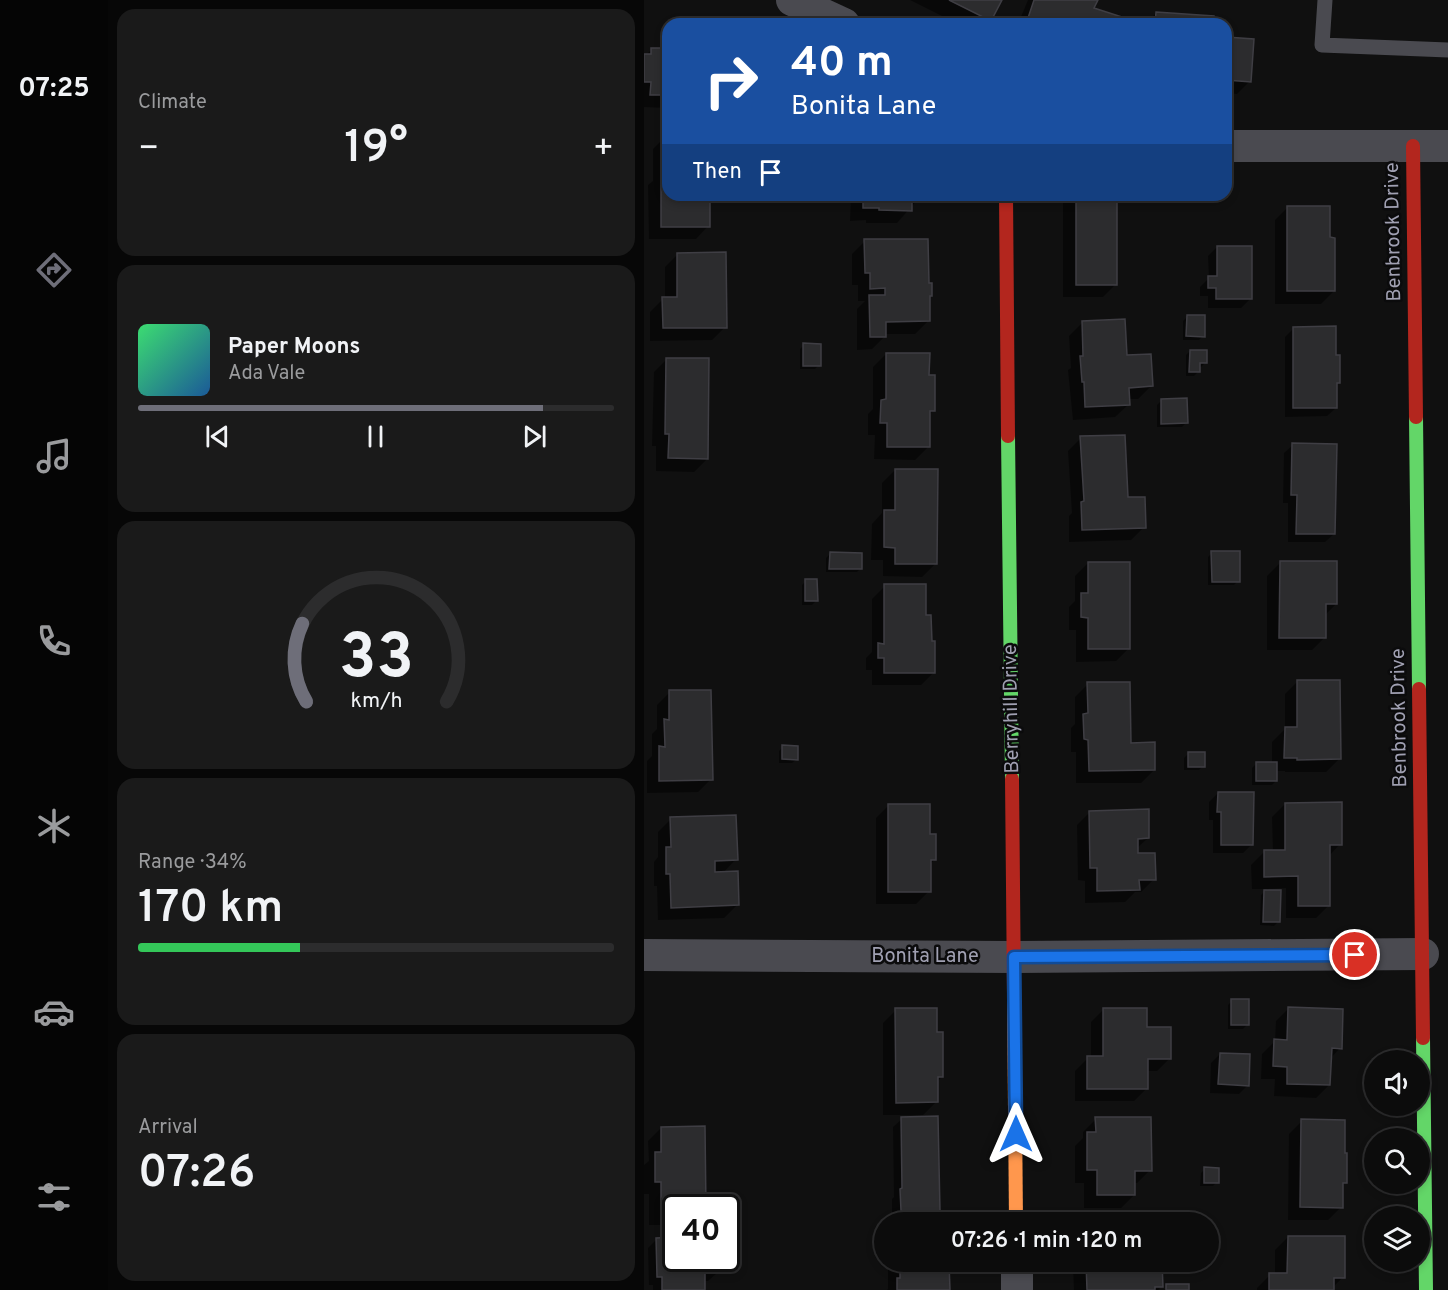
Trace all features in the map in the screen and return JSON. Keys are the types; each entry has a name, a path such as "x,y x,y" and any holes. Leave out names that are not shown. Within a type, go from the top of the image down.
{"street":[{"path":"792,0 831,18"},
{"path":"1232,146 1448,146"},
{"name":"Benbrook Drive","path":"1413,146 1426,1290"},
{"name":"Berryhill Drive","path":"1006,201 1016,1212"},
{"name":"Bonita Lane","path":"644,955 1014,957 1423,954"},
{"path":"1016,1272 1017,1290"}],"lane":[{"path":"1325,0 1322,45 1448,50"}],"building":[{"path":"949,0 1002,0 993,18 985,18"},
{"path":"1034,0 1098,0 1094,8 1125,18 1028,18"},
{"path":"1156,12 1214,16 1214,18 1156,18"},
{"path":"1232,37 1254,39 1251,82 1232,80"},
{"path":"651,48 662,48 662,95 650,95 651,82 644,82 644,54 651,54"},
{"path":"661,171 662,201 710,201 710,227 661,227"},
{"path":"863,201 912,201 912,211 863,208"},
{"path":"1076,201 1117,201 1117,285 1076,285"},
{"path":"1287,206 1330,206 1330,237 1335,238 1335,291 1287,291"},
{"path":"864,239 928,239 929,283 932,283 930,321 886,322 886,337 870,337 869,295 885,295 885,288 870,289 870,273 865,273"},
{"path":"1217,246 1252,246 1252,299 1216,299 1216,288 1208,288 1208,276 1217,276"},
{"path":"726,252 727,328 663,328 662,297 677,297 677,253"},
{"path":"1187,315 1205,315 1205,337 1186,336"},
{"path":"1125,319 1127,355 1151,354 1153,386 1129,388 1130,405 1085,407 1080,356 1083,356 1082,321"},
{"path":"1336,326 1336,355 1340,355 1337,408 1293,408 1293,327"},
{"path":"803,343 821,344 821,366 803,366"},
{"path":"1190,350 1207,350 1207,363 1200,363 1200,372 1189,372"},
{"path":"886,353 930,353 929,375 935,375 935,411 930,411 930,447 887,447 887,423 880,423 881,400 886,399"},
{"path":"666,358 709,358 708,459 668,458 669,434 665,434"},
{"path":"1187,398 1188,423 1161,424 1161,399"},
{"path":"1125,435 1128,497 1145,497 1146,528 1082,530 1081,502 1084,501 1080,436"},
{"path":"1292,443 1337,444 1335,534 1296,534 1297,495 1291,495"},
{"path":"895,469 938,469 937,564 895,564 895,548 884,547 884,510 895,510"},
{"path":"1211,551 1240,551 1240,582 1212,582"},
{"path":"830,552 862,553 862,569 829,569"},
{"path":"1280,561 1337,561 1337,604 1326,604 1326,638 1279,638"},
{"path":"1088,562 1130,562 1130,649 1088,649 1088,618 1081,617 1081,593 1088,593"},
{"path":"805,579 817,579 818,601 805,601"},
{"path":"884,584 926,584 926,615 931,615 932,641 935,641 935,673 884,673 884,658 878,658 878,643 884,644"},
{"path":"1297,680 1340,680 1341,759 1284,758 1285,727 1297,727"},
{"path":"1087,682 1130,682 1131,743 1155,742 1155,770 1089,771 1088,740 1084,739 1083,714 1088,713"},
{"path":"669,690 711,690 713,780 659,781 659,746 665,747 664,719 669,720"},
{"path":"782,745 798,746 798,760 782,759"},
{"path":"1188,752 1205,752 1205,767 1188,767"},
{"path":"1256,762 1277,762 1277,781 1256,781"},
{"path":"1218,792 1254,792 1253,845 1221,845 1221,812 1217,812"},
{"path":"1342,802 1342,845 1330,845 1330,906 1298,906 1298,876 1264,877 1264,850 1285,850 1285,803"},
{"path":"888,804 930,804 930,834 936,834 936,860 931,860 931,892 888,892"},
{"path":"1149,809 1149,838 1138,839 1138,853 1155,853 1156,880 1139,880 1140,890 1097,891 1097,868 1090,868 1089,811"},
{"path":"736,815 738,860 715,861 715,872 738,871 739,905 671,908 670,874 666,874 666,847 671,847 670,817"},
{"path":"1264,890 1281,890 1280,922 1263,922"},
{"path":"1231,999 1249,999 1249,1025 1231,1025"},
{"path":"1288,1007 1343,1009 1342,1049 1332,1048 1330,1085 1287,1084 1287,1067 1273,1066 1274,1039 1287,1040"},
{"path":"895,1008 937,1008 937,1032 943,1032 943,1077 938,1077 938,1102 896,1103"},
{"path":"1103,1008 1147,1008 1147,1027 1171,1027 1171,1059 1148,1059 1148,1089 1087,1089 1087,1056 1103,1056"},
{"path":"1220,1053 1250,1054 1249,1086 1218,1084"},
{"path":"938,1116 940,1211 901,1211 901,1117"},
{"path":"1095,1117 1151,1117 1152,1171 1135,1171 1135,1195 1097,1195 1097,1170 1087,1170 1087,1132 1096,1132"},
{"path":"1301,1119 1345,1120 1347,1183 1343,1183 1343,1208 1300,1207"},
{"path":"705,1126 706,1194 662,1194 662,1213 661,1182 655,1182 655,1152 661,1152 661,1127"},
{"path":"1204,1167 1219,1168 1219,1183 1204,1183"},
{"path":"1288,1236 1345,1236 1345,1278 1334,1278 1334,1290 1269,1290 1269,1273 1287,1273"},
{"path":"656,1238 662,1238 662,1272 718,1272 705,1273 705,1290 662,1290 662,1277 657,1277"},
{"path":"900,1272 949,1272 950,1290 897,1290 897,1278 900,1278"},
{"path":"1086,1272 1162,1272 1163,1287 1155,1287 1155,1290 1087,1290"},
{"path":"1166,1284 1189,1284 1189,1290 1166,1290"}],"traffic: fast":[{"path":"1416,417 1419,689"},
{"path":"1008,436 1012,779"},
{"path":"1423,1038 1426,1290"}],"traffic: slow":[{"path":"1014,994 1016,1212"}],"traffic: jam":[{"path":"1413,146 1416,417"},
{"path":"1006,201 1008,436"},
{"path":"1419,689 1423,1038"},
{"path":"1012,779 1014,994"}],"route":[{"path":"1016,1134 1014,957 1355,955"}]}
